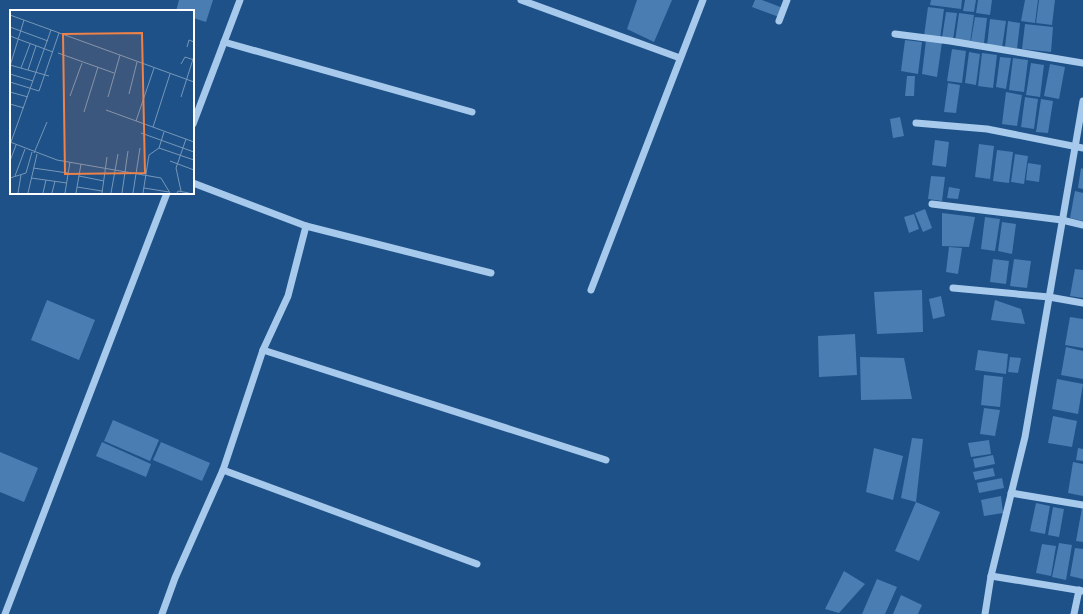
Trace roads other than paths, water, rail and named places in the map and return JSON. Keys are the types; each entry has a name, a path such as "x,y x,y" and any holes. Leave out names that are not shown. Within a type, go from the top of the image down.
{"street":[{"path":"194,121 240,0"},
{"path":"521,0 680,58"},
{"path":"591,290 703,0"},
{"path":"779,21 787,0"},
{"path":"895,34 950,41 1083,63"},
{"path":"224,42 472,112"},
{"path":"985,614 991,576 1025,437 1062,220 1079,147 1083,101"},
{"path":"916,123 987,129 1079,147"},
{"path":"194,183 306,226 491,273"},
{"path":"5,614 167,194"},
{"path":"932,204 1062,220 1083,225"},
{"path":"162,614 175,578 223,470 263,350 288,296 306,226"},
{"path":"953,288 1049,297 1083,303"},
{"path":"263,350 606,460"},
{"path":"223,470 477,564"},
{"path":"1011,493 1083,505"},
{"path":"991,576 1081,591 1074,614"}]}
